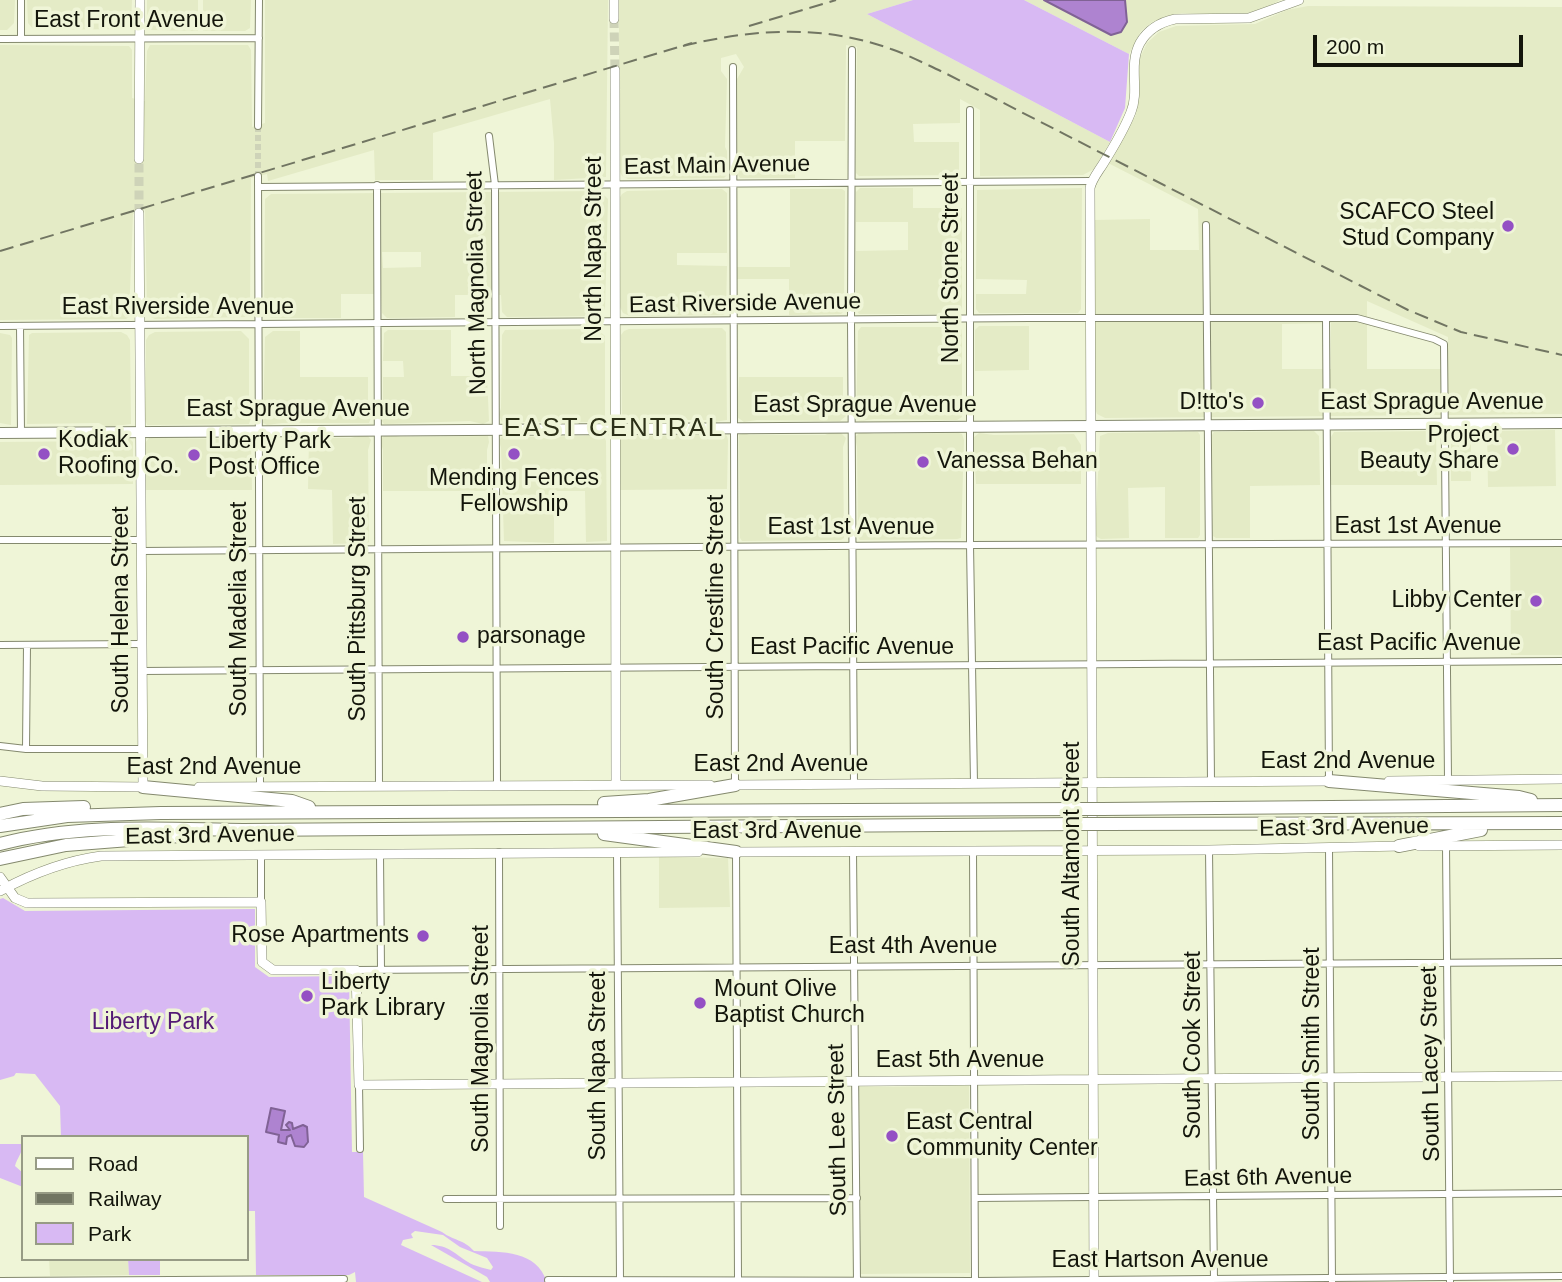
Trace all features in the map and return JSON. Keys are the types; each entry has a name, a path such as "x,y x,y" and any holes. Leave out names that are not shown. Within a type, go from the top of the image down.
{"highway":[{"path":"1329,781 1519,797 1548,805"},
{"path":"568,811 598,803 649,800 735,785"},
{"path":"143,787 292,802 323,811"},
{"path":"0,826 67,816 161,813 1562,805"},
{"path":"0,814 49,807 124,806 161,813"},
{"path":"0,844 41,835 91,830 1557,823"},
{"path":"1399,846 1470,831 1557,823"},
{"path":"559,828 736,852"},
{"path":"0,859 66,845 243,830"}],"main road":[{"name":"East Sprague Avenue","path":"0,433 1562,423"}],"street":[{"path":"21,0 21,39"},
{"path":"139,159 140,0"},
{"path":"258,0 258,126"},
{"path":"614,0 614,19"},
{"path":"1091,181 1109,154 1132,109 1135,59 1146,35 1156,26 1170,20 1249,19 1299,0"},
{"name":"East Front Avenue","path":"0,39 259,38"},
{"path":"852,50 850,321 854,784"},
{"name":"South Crestline Street","path":"733,67 735,785"},
{"name":"North Napa Street","path":"614,429 615,70"},
{"name":"North Stone Street","path":"970,110 969,426 974,783"},
{"name":"North Magnolia Street","path":"489,136 495,185 496,430"},
{"name":"South Madelia Street","path":"258,176 260,787"},
{"name":"East Main Avenue","path":"258,187 1091,181"},
{"name":"South Altamont Street","path":"1091,181 1094,1281"},
{"name":"South Pittsburg Street","path":"377,185 379,787"},
{"name":"South Helena Street","path":"139,213 143,787"},
{"path":"1206,225 1211,782"},
{"path":"1326,318 1329,781"},
{"name":"East Riverside Avenue","path":"0,326 970,319 1326,318 1373,321 1444,344 1445,424"},
{"path":"20,326 21,433"},
{"path":"1445,424 1447,780"},
{"path":"614,429 616,786"},
{"path":"496,430 497,786"},
{"path":"0,540 141,540"},
{"name":"East 1st Avenue","path":"141,551 1562,543"},
{"path":"0,645 141,644"},
{"path":"26,749 27,645"},
{"name":"East Pacific Avenue","path":"142,671 1562,661"},
{"path":"0,746 26,749 142,749"},
{"name":"East 2nd Avenue","path":"0,781 55,787 379,787 1562,779"},
{"name":"East 3rd Avenue","path":"3,889 43,869 72,860 135,855 1562,845"},
{"name":"South Lacey Street","path":"1446,846 1450,1279"},
{"name":"South Smith Street","path":"1329,847 1332,1280"},
{"name":"South Cook Street","path":"1209,849 1214,1280"},
{"path":"973,850 975,1281"},
{"name":"South Lee Street","path":"853,851 857,1281"},
{"name":"South Magnolia Street","path":"499,852 500,1226"},
{"name":"South Napa Street","path":"617,852 620,1280"},
{"path":"736,852 738,1281"},
{"path":"0,877 3,889 27,903 261,902 261,854"},
{"path":"380,854 381,970"},
{"name":"East 4th Avenue","path":"261,902 262,962 265,967 273,970 1562,962"},
{"path":"356,970 360,1149"},
{"name":"East 5th Avenue","path":"359,1086 1562,1076"},
{"name":"East 6th Avenue","path":"975,1198 1562,1193"},
{"path":"446,1199 857,1198"},
{"name":"East Hartson Avenue","path":"548,1280 1094,1281 1562,1276"},
{"path":"0,1281 344,1279"}],"shaded area":[{"path":"0,0 15,0 14,23 7,30 0,30"},
{"path":"27,0 132,0 131,26 127,29 34,30 28,23"},
{"path":"147,0 198,0 198,31 150,30 147,24"},
{"path":"203,0 251,0 250,28 245,31 203,31"},
{"path":"265,0 608,0 606,177 554,180 550,99 433,133 433,180 375,180 374,150 268,181 267,174 251,178 250,310 245,317 155,319 149,316 145,210 133,214 129,317 0,320 0,45 129,46 132,50 132,98 145,101 147,51 150,45 248,45 251,50 252,127 265,123"},
{"path":"619,0 913,0 867,14 1110,142 1094,169 1083,175 980,176 980,110 960,99 960,123 913,124 914,142 959,142 959,175 859,176 856,173 857,47 846,45 845,141 795,141 795,178 740,178 737,174 737,79 744,67 736,54 721,58 721,71 727,79 727,175 724,178 628,179 622,176 619,170"},
{"path":"1024,0 1280,0 1244,14 1182,13 1166,16 1141,31 1129,54"},
{"path":"1044,0 1125,0 1127,22 1121,32 1111,35"},
{"path":"1308,6 1562,7 1562,414 1105,418 1097,414 1093,220 1150,219 1150,250 1199,250 1198,209 1108,163 1136,115 1139,60 1147,43 1159,32 1176,26 1255,24 1287,10","holes":["1367,301 1448,337 1448,369 1367,369","1331,323 1331,369 1282,369 1282,324"]},
{"path":"860,188 913,188 913,208 962,208 962,309 957,314 859,314 856,310 856,251 908,250 908,222 856,222 856,192"},
{"path":"1082,188 1081,309 1078,313 979,313 976,309 976,294 1026,294 1027,280 976,279 977,190"},
{"path":"722,189 727,193 727,253 677,253 677,265 727,266 726,313 630,316 623,313 620,307 619,199 622,194 627,191"},
{"path":"790,189 845,191 844,311 841,314 789,315 789,279 737,279 737,267 790,267"},
{"path":"600,191 608,199 605,309 598,316 507,317 502,312 501,295 455,295 455,317 387,318 382,313 381,294 341,294 341,318 272,318 264,311 265,199 271,194","holes":["382,252 421,252 421,267 383,268"]},
{"path":"979,326 1029,326 1029,370 975,371 975,330"},
{"path":"861,327 959,327 962,330 962,417 957,420 856,419 858,331"},
{"path":"722,328 726,332 727,420 640,420 633,423 622,420 621,335 624,331"},
{"path":"597,329 605,336 603,422 502,422 499,415 502,335 505,330"},
{"path":"388,330 451,330 451,376 487,376 489,421 483,424 470,421 384,424 380,418 383,409 383,377 404,377 403,361 383,361 384,333"},
{"path":"241,331 249,339 249,424 147,425 146,340 149,335 155,332"},
{"path":"273,331 300,331 300,377 368,377 368,409 371,418 369,423 263,423 265,337"},
{"path":"121,332 130,340 131,424 106,427 99,423 27,424 29,335"},
{"path":"0,333 12,338 11,425 0,423"},
{"path":"739,377 843,377 843,407 846,416 840,421 744,422 737,417"},
{"path":"1453,430 1471,432 1471,481 1451,481"},
{"path":"1555,430 1556,486 1488,487 1487,431"},
{"path":"1314,431 1319,436 1320,485 1250,486 1250,538 1213,536 1214,432"},
{"path":"1434,431 1437,485 1331,485 1331,437 1334,432"},
{"path":"840,432 846,438 843,447 844,538 742,541 739,435 825,435"},
{"path":"860,432 962,434 961,538 860,540 855,437"},
{"path":"1198,432 1198,538 1165,538 1165,487 1128,488 1129,538 1097,537 1095,533 1100,436 1108,433"},
{"path":"721,433 727,436 728,440 727,489 619,490 620,438 625,434 654,436"},
{"path":"979,433 1074,434 1081,445 1081,484 976,484 973,438"},
{"path":"505,434 519,437 595,434 604,436 607,541 586,542 585,491 554,491 554,543 504,541 499,440"},
{"path":"246,436 251,440 252,490 145,490 145,443 149,438 230,439"},
{"path":"368,436 371,440 368,450 369,542 333,544 332,490 308,489 309,438"},
{"path":"384,436 488,436 487,491 383,491 383,450 380,440"},
{"path":"128,437 133,442 133,484 0,485 0,442 113,441"},
{"name":"Libby Center","path":"1510,547 1562,547 1562,655 1511,655"},
{"path":"659,857 728,858 730,907 659,908"},
{"path":"969,1086 970,1273 861,1274 859,1087"},
{"path":"271,1108 285,1111 281,1130 290,1130 286,1125 289,1122 292,1123 293,1129 303,1125 307,1127 308,1142 304,1147 295,1146 291,1135 287,1137 286,1144 278,1142 279,1135 266,1132"},
{"path":"49,1261 128,1261 129,1275 50,1276"}],"green space":[{"path":"913,0 1024,0 1129,54 1125,108 1110,142 867,14"},
{"name":"Liberty Park","path":"3,898 25,911 255,909 255,967 269,977 349,976 352,1152 363,1152 364,1197 442,1232 474,1251 507,1253 527,1258 542,1272 547,1282 490,1282 487,1277 431,1245 447,1248 470,1263 491,1270 493,1267 487,1258 460,1247 443,1235 415,1231 411,1234 413,1238 403,1240 401,1245 482,1282 356,1282 355,1272 349,1275 256,1275 255,1211 248,1211 248,1135 61,1135 60,1106 35,1074 16,1073 0,1080 0,899"},
{"path":"0,1144 21,1144 21,1152 15,1166 21,1171 21,1186 0,1178"},
{"path":"128,1261 160,1261 160,1275 129,1275"}],"tunnel":[{"path":"614,19 615,70"},
{"path":"258,126 258,176"},
{"path":"139,159 139,213"}],"railway":[{"path":"749,26 836,0"},
{"path":"683,46 735,36 787,32 839,36 891,49 945,73 1408,310 1461,332 1562,355"},
{"path":"0,251 692,43"}],"place":[{"name":"SCAFCO Steel Stud Company","path":"1508,226"},
{"name":"D!tto's","path":"1258,403"},
{"name":"Project Beauty Share","path":"1513,449"},
{"name":"Kodiak Roofing Co.","path":"44,454"},
{"name":"Mending Fences Fellowship","path":"514,454"},
{"name":"Liberty Park Post Office","path":"194,455"},
{"name":"Vanessa Behan","path":"923,462"},
{"name":"Libby Center","path":"1536,601"},
{"name":"parsonage","path":"463,637"},
{"name":"Rose Apartments","path":"423,936"},
{"name":"Liberty Park Library","path":"307,996"},
{"name":"Mount Olive Baptist Church","path":"700,1003"},
{"name":"East Central Community Center","path":"892,1136"}],"district":[{"name":"EAST CENTRAL","path":"614,429"}]}
